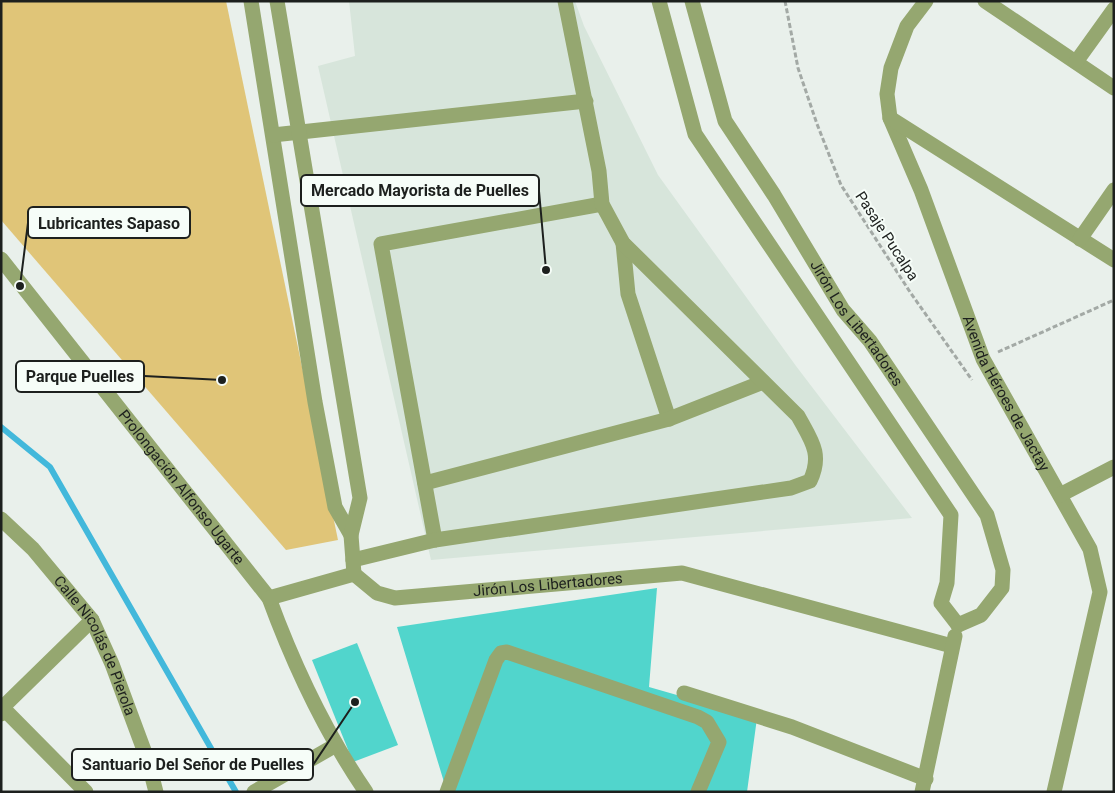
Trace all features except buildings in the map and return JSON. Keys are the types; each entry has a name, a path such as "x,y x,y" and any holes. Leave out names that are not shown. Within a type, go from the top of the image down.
{"street":[{"path":"251,1 315,402 335,507 351,535"},
{"path":"277,1 360,498 351,535 353,567"},
{"path":"269,598 353,567 435,540 791,488 810,481 817,467 813,445 798,416 624,243 602,204 599,170 565,1"},
{"name":"Jirón Los Libertadores","path":"659,1 695,134 951,515 947,583 941,603 958,625 981,615 992,604 1002,588 1003,570 987,516 870,341 844,310 774,195 725,121 692,1"},
{"name":"Avenida Héroes de Jactay","path":"926,1 908,26 891,68 887,94 890,118 922,190 983,359 1090,549 1100,592 1054,792"},
{"path":"984,1 1114,88"},
{"path":"1076,62 1114,9"},
{"path":"273,135 298,130 586,101"},
{"path":"890,118 1114,260"},
{"path":"1080,239 1114,190"},
{"path":"435,540 381,244 602,204"},
{"path":"624,243 628,294 669,419"},
{"name":"Prolongación Alfonso Ugarte","path":"1,259 269,598 293,662 336,745 366,792"},
{"path":"425,483 669,419 763,382"},
{"path":"1060,495 1114,467"},
{"name":"Calle Nicolás de Pierola","path":"1,519 33,549 92,620 112,664 148,761 156,792"},
{"name":"Jirón Los Libertadores","path":"353,567 377,593 396,598 682,573 952,646"},
{"path":"86,792 2,709 92,620"},
{"path":"684,693 792,727 924,786 952,646 958,625"},
{"path":"447,792 496,660 501,653 507,652 698,716 707,722 719,742 698,792"},
{"path":"254,792 336,745"}],"path":[{"name":"Pasaje Pucalpa","path":"785,1 798,68 841,185 910,292 978,386"},
{"path":"983,359 1114,300"}],"shaded area":[{"path":"1,1 226,1 338,540 286,550 1,220"},
{"path":"349,1 575,1 584,26 658,175 796,366 912,518 431,560 318,66 355,56"}],"waterway":[{"path":"1,427 50,467 236,792"}],"place":[{"name":"Mercado Mayorista de Puelles","path":"546,270"},
{"name":"Lubricantes Sapaso","path":"20,286"},
{"name":"Parque Puelles","path":"222,380"},
{"name":"Santuario Del Señor de Puelles","path":"355,702"}]}
